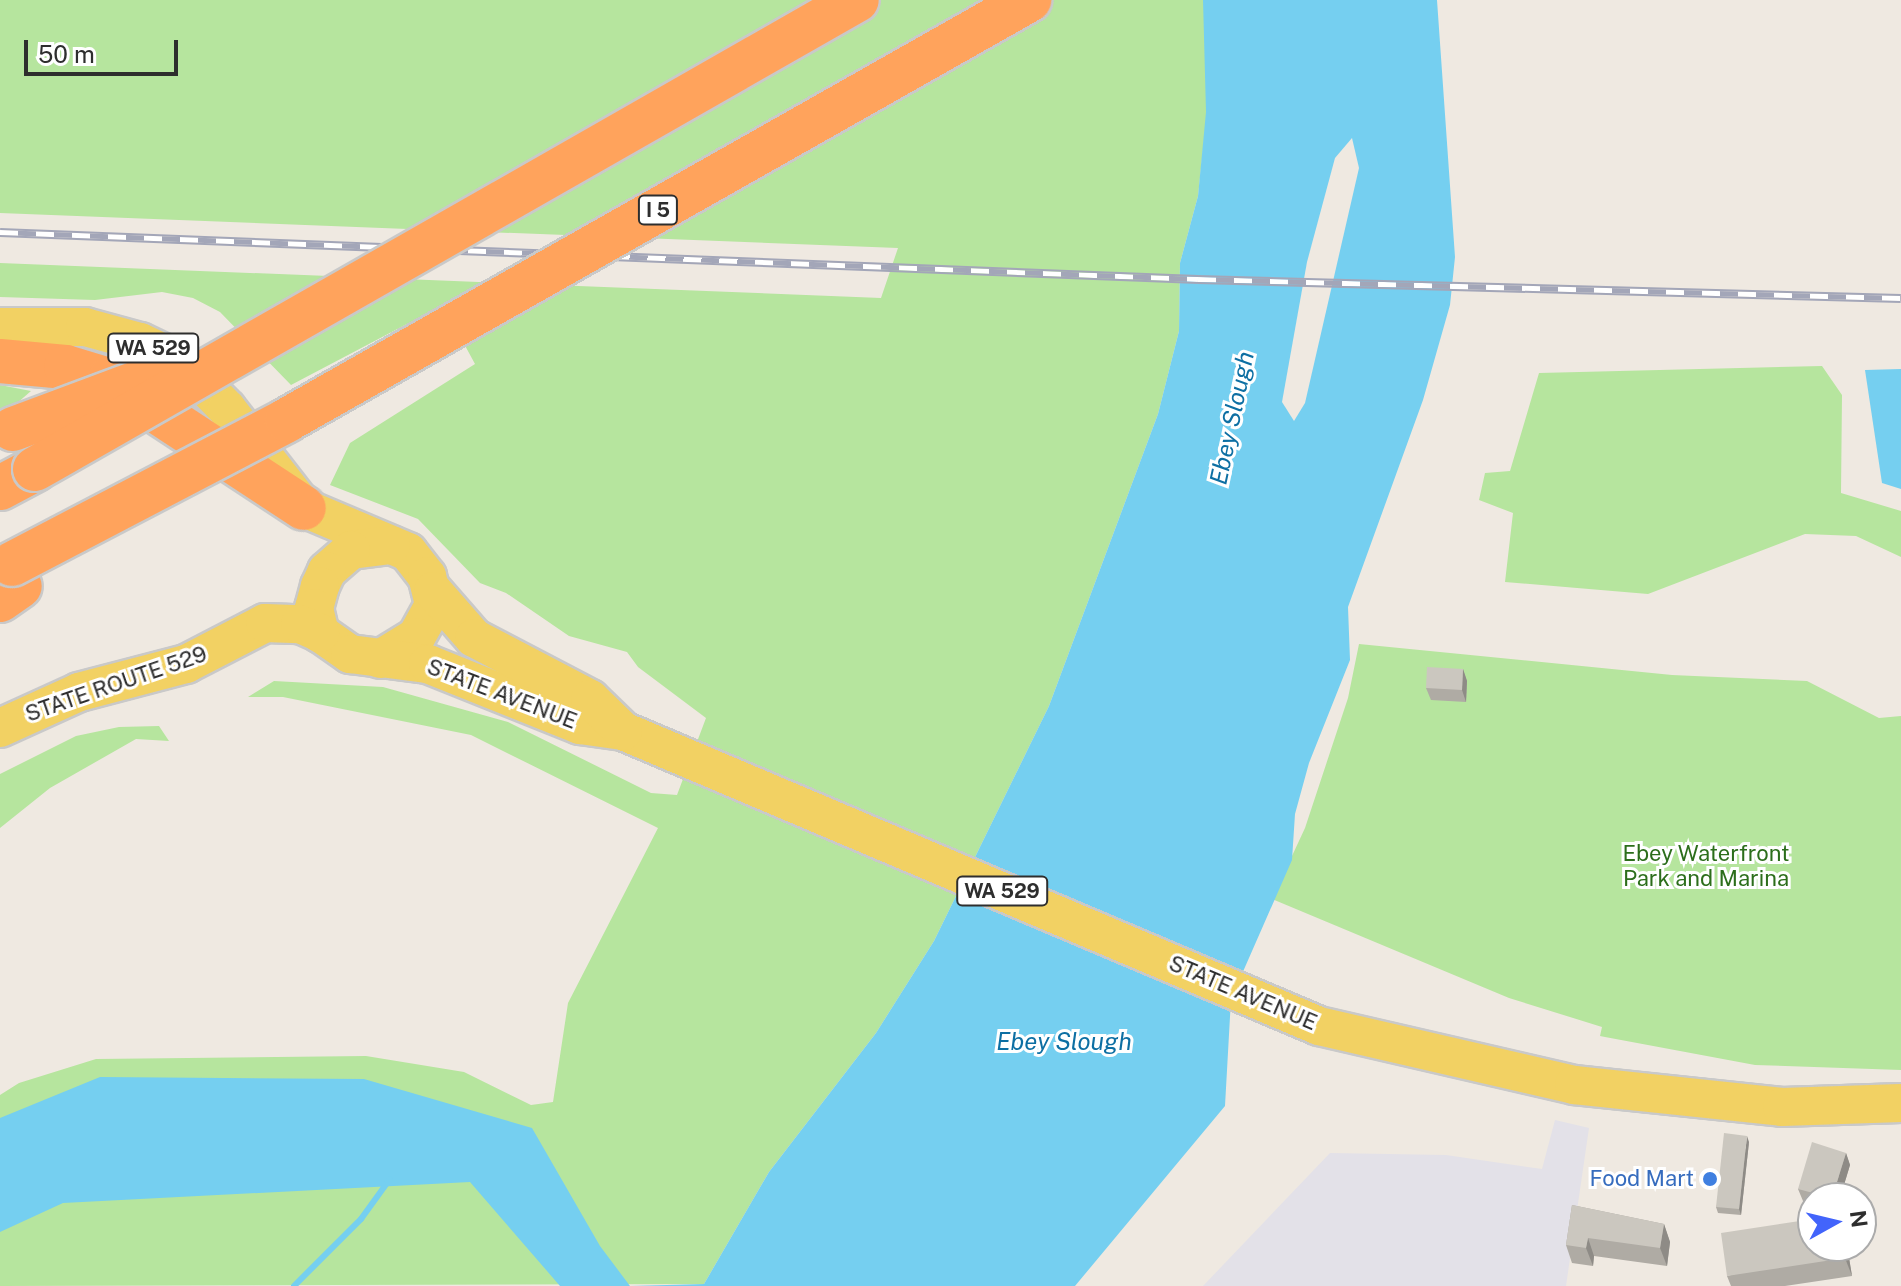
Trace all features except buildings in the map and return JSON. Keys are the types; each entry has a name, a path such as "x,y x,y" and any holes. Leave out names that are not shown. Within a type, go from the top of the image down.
{"highway":[{"path":"17,478 857,0"},
{"name":"I 5","path":"276,438 1029,0"},
{"path":"6,431 248,345"},
{"path":"0,361 66,367 109,380 304,508"},
{"path":"8,580 276,438"}],"main road":[{"name":"WA 529","path":"0,327 85,327 167,355 276,438"},
{"path":"276,438 304,508 391,545 420,563 433,591 434,605 416,637 380,659 350,654 320,633 314,608 327,571 351,550 391,545"},
{"name":"STATE AVENUE","path":"433,591 474,638 590,699 623,731"},
{"name":"STATE ROUTE 529","path":"0,728 79,692 186,664 265,623 300,624 320,633"},
{"name":"STATE AVENUE","path":"380,659 428,664 580,725 623,731 1319,1026 1574,1085 1782,1107 1901,1103"}],"shaded area":[{"path":"1555,1120 1589,1128 1566,1286 1203,1286 1330,1153 1446,1155 1542,1169"}],"green space":[{"path":"0,0 1219,0 1198,196 1180,263 1179,331 1158,414 1049,706 934,941 876,1033 769,1172 704,1284 0,1286 0,1095 19,1083 96,1059 366,1056 464,1072 531,1105 553,1102 568,1003 658,828 471,735 283,697 248,697 274,681 383,687 508,722 651,793 677,795 706,718 638,667 627,652 569,636 506,593 480,583 418,519 330,485 350,443 475,364 443,305 291,385 220,312 193,298 162,292 95,300 0,297 0,263 881,298 898,248 0,213"},
{"path":"1822,366 1842,395 1841,493 1901,511 1901,557 1856,536 1805,534 1648,594 1505,582 1513,513 1479,500 1485,473 1510,471 1539,373"},
{"path":"0,385 31,391 0,418"},
{"name":"Ebey Waterfront Park and Marina","path":"1359,644 1672,675 1807,681 1879,718 1901,716 1901,1070 1755,1065 1600,1036 1602,1027 1509,998 1272,899 1305,828 1348,698"},
{"path":"159,726 169,741 136,739 50,788 0,828 0,774 76,736 119,727"}],"water":[{"name":"Ebey Slough","path":"1203,0 1437,0 1455,257 1450,305 1423,400 1348,607 1350,660 1309,763 1295,814 1292,860 1231,999 1225,1106 1075,1286 630,1286 704,1284 769,1172 876,1033 934,941 1049,706 1158,414 1179,331 1180,263 1198,196 1206,112"},
{"path":"1901,369 1901,489 1882,483 1865,370"},
{"path":"100,1077 364,1079 532,1128 600,1246 630,1286 560,1286 470,1182 63,1203 0,1232 0,1118"}],"pier":[{"path":"1352,138 1359,168 1305,403 1294,421 1282,402 1307,262 1335,158"}],"waterway":[{"path":"294,1286 361,1219 390,1179"}],"railway":[{"path":"0,232 1198,279 1901,298"}],"place":[{"name":"Food Mart","path":"1710,1179"}]}
